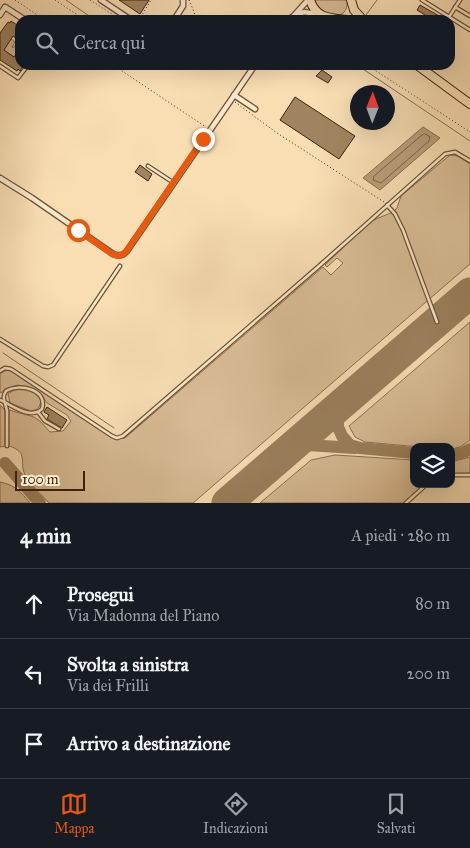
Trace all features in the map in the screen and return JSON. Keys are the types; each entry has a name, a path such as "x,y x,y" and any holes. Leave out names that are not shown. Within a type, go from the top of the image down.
{"main road":[{"path":"309,0 321,15"},
{"path":"347,15 351,2"},
{"path":"351,2 358,15"},
{"path":"424,70 470,104"},
{"path":"432,70 470,98"}],"street":[{"path":"100,0 123,15"},
{"path":"177,15 183,6 183,0"},
{"path":"294,15 309,0"},
{"path":"0,15 5,7 17,15"},
{"path":"296,15 311,12 319,15"},
{"path":"0,178 110,252 119,256 123,255 251,70"},
{"path":"232,97 255,109"}],"lane":[{"path":"422,0 443,15"},
{"path":"450,15 460,0"},
{"path":"455,7 470,16"},
{"path":"455,22 470,30"},
{"path":"0,66 18,78 24,70"},
{"path":"0,371 5,368 11,369 112,436 117,438 123,436 449,152 457,152 470,161"},
{"path":"148,166 174,183"},
{"path":"387,205 395,214 403,230 437,322"},
{"path":"0,339 43,366 53,366 120,266"},
{"path":"0,400 5,402 22,411 32,413 38,412 43,407 40,396 25,388 16,387 6,391 3,396 5,402 7,411 6,446"},
{"path":"38,412 45,421 59,429"},
{"path":"455,475 470,475"},
{"path":"406,503 423,488"}],"path":[{"path":"15,0 38,15"},
{"path":"54,0 77,15"},
{"path":"90,0 113,15"},
{"path":"142,15 151,0"},
{"path":"189,0 195,15"},
{"path":"120,70 210,130"},
{"path":"375,70 470,132"},
{"path":"232,97 277,133 384,202"}],"shaded area":[{"path":"315,0 347,0 346,8 344,13 339,15 328,14 318,6"},
{"path":"11,39 15,42 12,47 15,46 15,57 0,48 0,45"},
{"path":"450,155 458,156 470,164 470,264 193,503 49,503 30,482 23,470 21,454 15,448 9,446 9,410 34,417 50,432 63,431 71,421 67,415 47,403 41,394 29,388 18,385 0,393 0,374 11,370 115,439 125,438 323,267 331,275 343,263 337,258 327,267 325,265 371,221 393,212 397,208 401,196"},
{"path":"470,322 470,440 455,448 455,443 410,443 410,446 365,442 355,437 349,426"},
{"path":"16,389 24,389 34,393 41,402 38,409 31,411 10,403 8,394"},
{"path":"0,405 5,412 5,446 0,447"},
{"path":"335,455 410,460 410,488 420,488 403,503 260,503 311,460"},
{"path":"470,457 470,473 455,474 455,461"},
{"path":"0,482 10,485 30,503 0,503"}],"water":[{"path":"423,127 440,138 380,190 363,178"}],"building":[{"path":"119,0 149,0 140,14"},
{"path":"420,5 438,15 425,15 417,10"},
{"path":"11,21 15,24 15,37 13,36 4,50 14,57 15,56 15,70 0,60 0,33 8,22 10,23"},
{"path":"322,70 332,77 328,83 316,76"},
{"path":"295,97 355,136 339,159 280,120"},
{"path":"140,165 152,174 148,181 135,172"},
{"path":"47,407 67,420 62,428 47,419 49,415 44,412"}],"waterway":[{"path":"66,0 88,15"},
{"path":"366,15 377,0"},
{"path":"364,70 470,141"},
{"path":"3,353 114,428"}],"taxiway":[{"path":"459,303 470,294"},
{"path":"343,403 338,414 338,427 342,436 350,445 360,448 410,453"},
{"path":"275,461 293,449 307,445 355,448"},
{"path":"455,454 470,449"},
{"path":"5,463 40,503"}],"runway":[{"path":"227,503 470,293"}],"route":[{"path":"78,230 112,254 123,255 203,139"}]}
